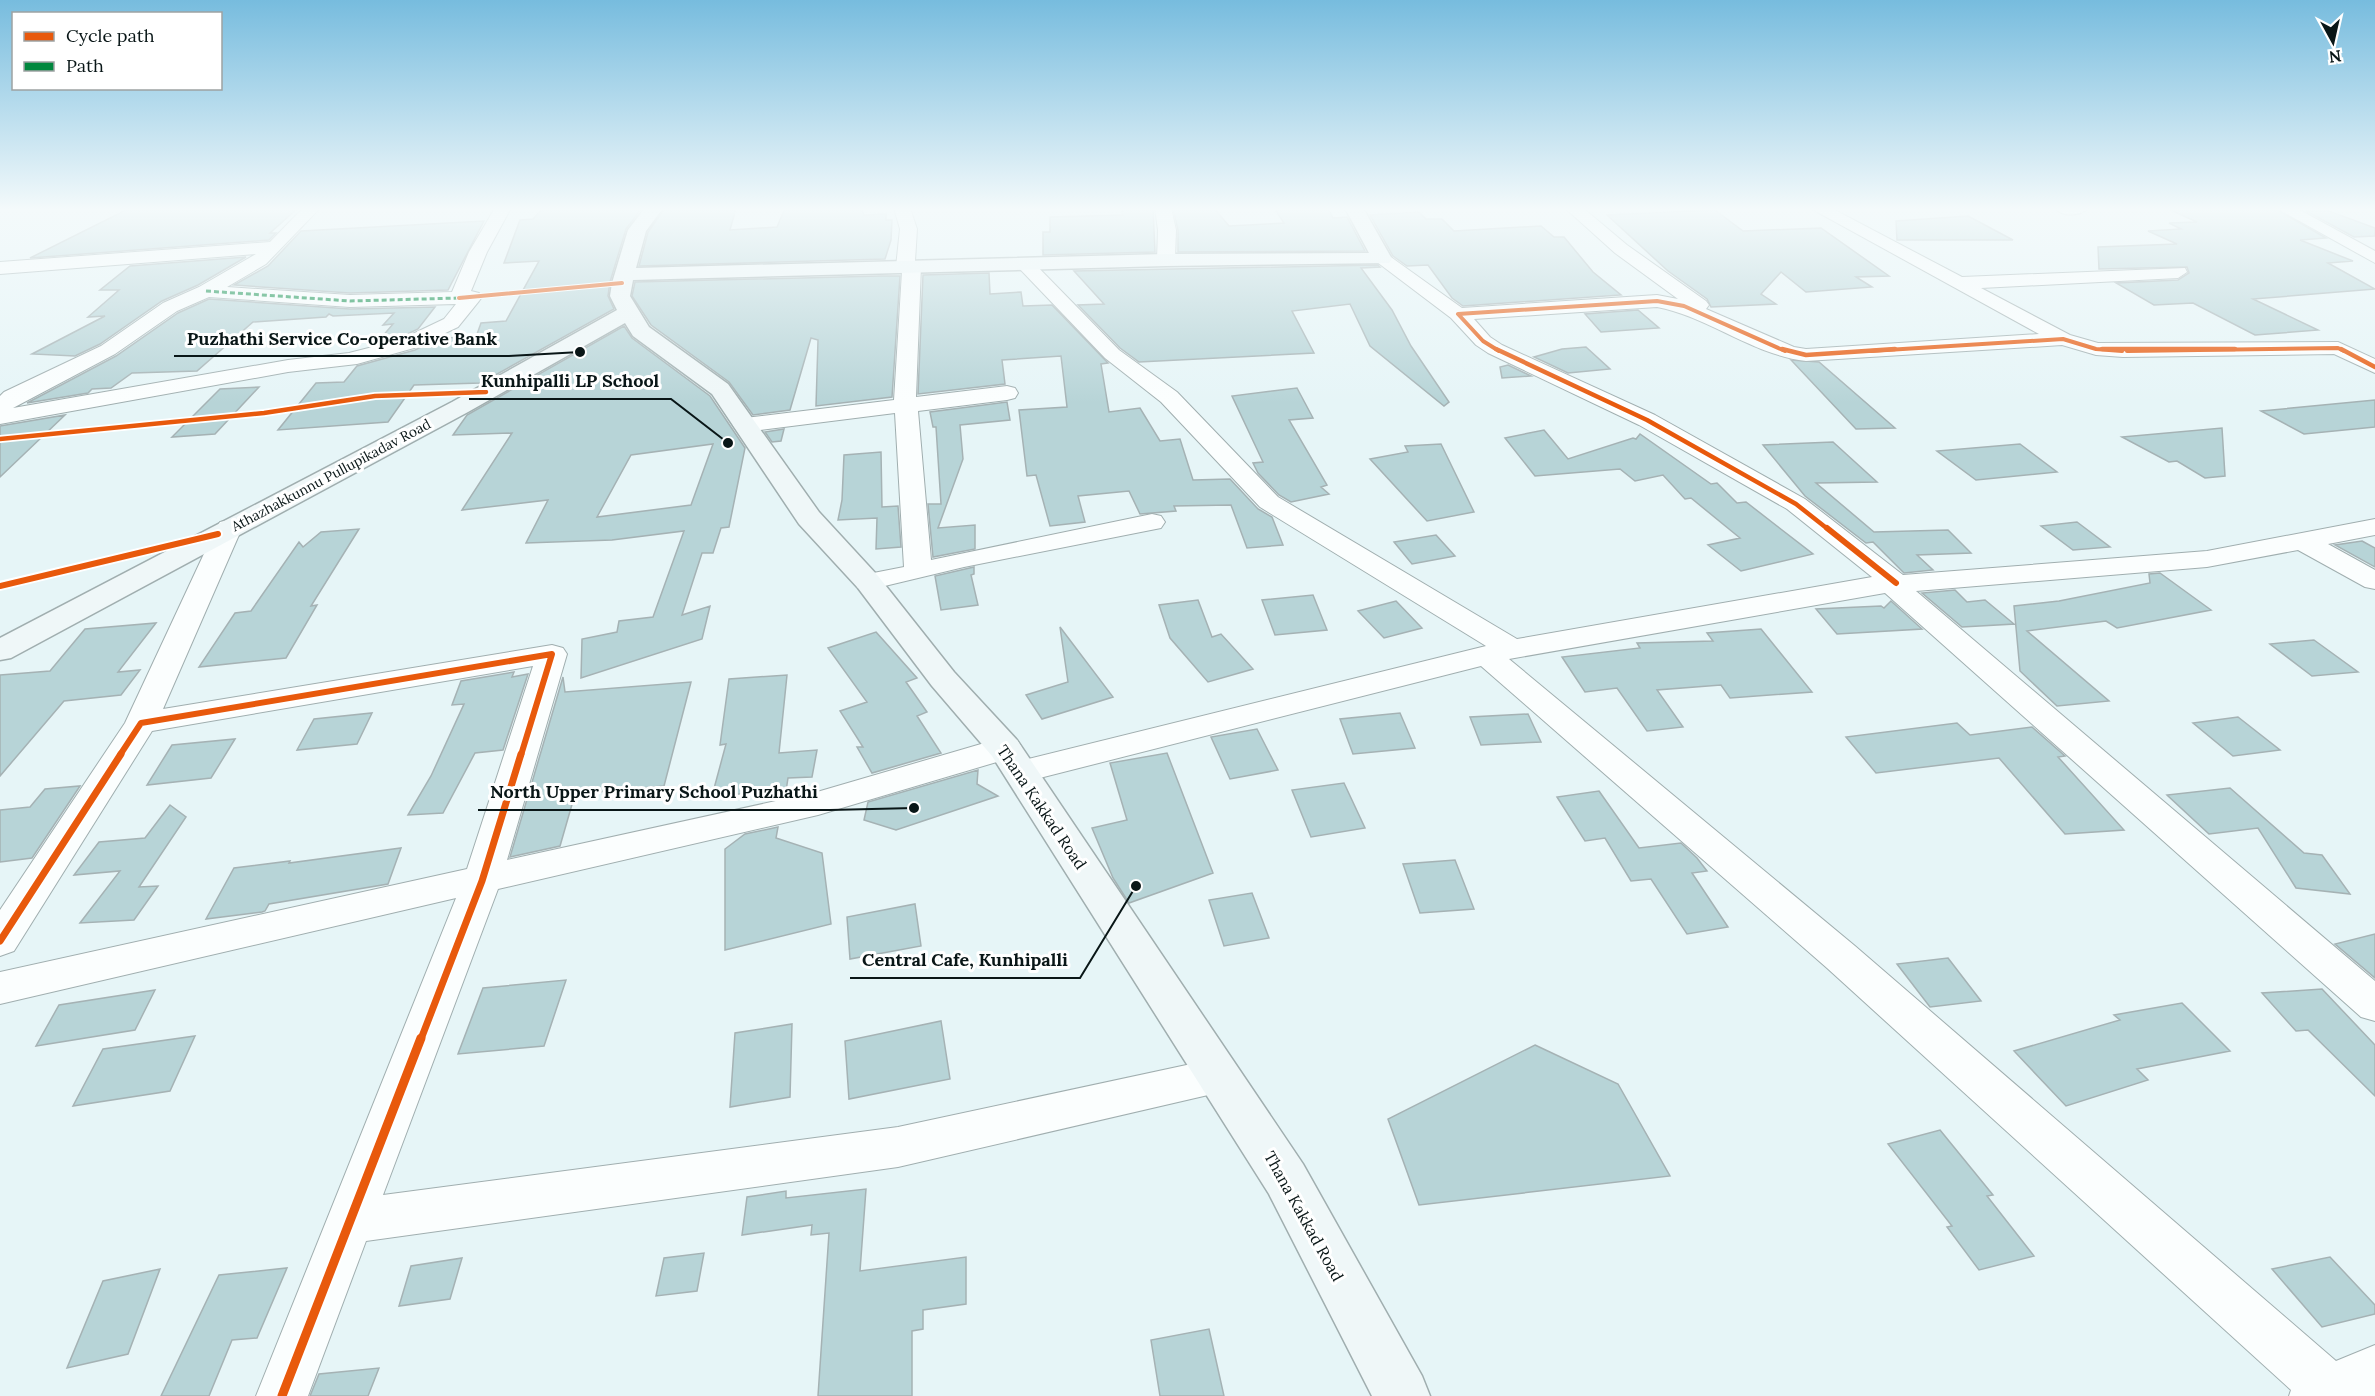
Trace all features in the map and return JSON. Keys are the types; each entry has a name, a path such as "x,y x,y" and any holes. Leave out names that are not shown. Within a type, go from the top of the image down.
{"main road":[{"path":"626,274 660,273"},
{"name":"Thana Kakkad Road","path":"626,274 620,296 642,331 720,389 809,518 868,582 943,679 1013,760 1286,1179 1402,1396"},
{"name":"Athazhakkunnu Pullupikadav Road","path":"0,651 460,407 629,312"}],"street":[{"path":"0,407 12,397 108,350 170,307 206,291 237,273"},
{"path":"0,417 288,366 349,359 407,344 451,323 465,297 472,273"},
{"path":"909,273 905,404 918,572"},
{"path":"1034,273 1112,354 1169,397 1269,502 1499,652 1841,957 2340,1386"},
{"path":"1402,273 1458,314 1483,341 1495,349 1647,420 1796,504 1893,584 2375,1005"},
{"path":"1654,273 1721,322"},
{"path":"1940,273 2063,339 2096,349 2123,351 2338,348 2375,367"},
{"path":"1958,283 2155,273"},
{"path":"206,291 350,301 465,297"},
{"path":"1458,314 1657,301 1684,306 1790,353 1806,355 2063,339"},
{"path":"745,425 1007,393"},
{"path":"868,582 918,572 960,560 1152,522"},
{"path":"0,988 1499,652 1893,584 2207,559 2375,527"},
{"path":"0,942 141,723 229,528"},
{"path":"2302,540 2375,581"},
{"path":"141,723 552,654 482,881 282,1396"},
{"path":"351,1221 898,1147 1219,1076"}],"building":[{"path":"121,273 218,273 162,301 100,344 75,356 32,354 105,316 88,317 119,290 100,290"},
{"path":"255,273 457,273 448,290 350,293 234,285"},
{"path":"532,273 613,273 608,296 614,309 481,383 414,385 388,422 278,430 316,383 344,382 357,366 415,350 439,338 476,337 481,323 506,321"},
{"path":"989,273 990,294 1021,292 1023,306 1052,305 1108,363 1101,364 1109,412 1140,408 1160,441 1180,439 1193,480 1230,479 1258,509 1272,517 1283,545 1247,548 1231,505 1174,506 1176,511 1140,514 1129,491 1078,496 1085,522 1050,526 1036,475 1027,476 1019,410 1067,407 1061,356 1002,360 1005,384 918,394 923,275"},
{"path":"1076,273 1365,273 1392,310 1411,346 1449,402 1444,406 1370,346 1350,304 1292,311 1314,353 1139,362 1120,348 1078,305 1104,304"},
{"path":"1434,273 1594,273 1621,295 1463,306 1452,298"},
{"path":"1671,273 1780,273 1761,294 1776,304 1711,307 1707,299"},
{"path":"1782,273 1885,273 1889,276 1856,277 1872,287 1806,292"},
{"path":"2189,273 2346,273 2375,289 2253,299 2318,330 2255,335 2193,303 2154,305 2116,283 2178,280"},
{"path":"900,276 892,397 816,406 818,340 811,338 790,410 753,415 729,382 651,325 632,296 635,282"},
{"path":"209,299 350,309 435,307 418,329 399,338 376,344 393,324 383,325 394,313 333,316 329,314 326,317 253,322 197,371 132,373 111,388 92,389 88,393 27,403 116,356 178,313"},
{"path":"1638,310 1659,328 1601,332 1585,314"},
{"path":"624,326 632,338 710,396 745,448 729,527 721,528 713,553 702,553 682,615 710,606 702,639 581,678 582,639 617,632 619,621 653,617 684,531 612,540 526,543 548,500 462,510 512,433 453,435 467,415","holes":["713,444 691,505 597,517 631,455"]},
{"path":"1586,347 1610,369 1568,373 1534,357 1562,349"},
{"path":"1791,360 1819,362 1895,428 1856,429"},
{"path":"1508,365 1531,376 1502,378 1500,367"},
{"path":"259,387 215,434 172,437 220,389"},
{"path":"1297,388 1313,418 1289,420 1327,485 1321,487 1329,494 1291,502 1279,495 1258,473 1253,463 1263,462 1232,396"},
{"path":"2375,400 2375,427 2304,434 2261,411"},
{"path":"1007,402 1010,420 960,425 963,459 938,528 975,525 975,549 933,557 928,504 941,504 936,427 933,427 930,412"},
{"path":"65,415 0,477 0,426"},
{"path":"2222,428 2225,476 2205,478 2177,461 2169,462 2122,437"},
{"path":"784,429 781,441 772,442 765,432"},
{"path":"1544,430 1568,459 1633,438 1636,439 1640,434 1711,484 1717,483 1737,503 1746,502 1813,554 1741,571 1708,545 1740,538 1691,498 1685,499 1663,475 1635,481 1620,469 1535,476 1505,438"},
{"path":"1833,442 1877,482 1816,483 1874,532 1948,530 1971,553 1917,555 1933,570 1904,573 1873,542 1866,543 1805,496 1763,445"},
{"path":"1441,444 1474,512 1427,521 1370,459 1408,452 1405,446"},
{"path":"2020,444 2057,472 1976,480 1937,451"},
{"path":"881,452 882,507 898,506 901,547 876,549 877,518 838,520 842,500 844,455"},
{"path":"2077,522 2110,547 2073,550 2041,526"},
{"path":"359,529 311,606 317,605 286,658 199,667 235,613 251,611 299,542 303,547 321,532"},
{"path":"1436,535 1455,556 1412,564 1394,542"},
{"path":"2362,541 2375,548 2375,567 2335,545"},
{"path":"974,567 974,574 971,575 978,605 941,610 935,576"},
{"path":"2160,573 2211,610 2117,628 2106,621 2027,631 2109,701 2057,706 2020,671 2014,606 2059,601 2150,583 2149,574"},
{"path":"1955,590 1967,602 1985,600 2014,624 1962,627 1922,593"},
{"path":"1313,595 1327,630 1275,635 1262,600"},
{"path":"1198,600 1212,637 1221,634 1253,669 1208,682 1170,638 1159,605"},
{"path":"1396,601 1422,628 1384,638 1358,611"},
{"path":"1891,601 1922,629 1837,634 1816,609 1881,606 1884,608"},
{"path":"156,623 118,672 140,670 121,695 64,701 0,776 0,675 50,671 85,629"},
{"path":"1060,627 1113,697 1042,719 1026,695 1068,682"},
{"path":"1761,629 1812,692 1730,698 1721,685 1657,690 1683,727 1647,731 1617,688 1585,692 1562,657 1640,648 1637,643 1713,641 1707,633"},
{"path":"876,632 917,678 906,682 927,712 917,716 941,753 872,773 857,747 863,747 840,711 867,702 828,648"},
{"path":"2314,640 2358,672 2312,676 2270,644"},
{"path":"514,672 512,677 528,674 503,750 475,753 443,813 408,815 431,776 464,704 452,705 461,681"},
{"path":"787,675 779,753 817,750 812,777 788,778 786,791 712,796 726,744 720,745 729,679"},
{"path":"563,677 565,692 691,682 664,786 575,794 560,846 510,857"},
{"path":"372,713 357,744 297,750 314,719"},
{"path":"1400,713 1415,748 1353,754 1340,719"},
{"path":"1528,714 1541,742 1481,745 1470,717"},
{"path":"2238,717 2280,750 2233,756 2193,723"},
{"path":"1957,723 1970,735 2032,727 2065,756 2058,757 2124,830 2065,834 1999,758 1876,773 1846,737"},
{"path":"1257,729 1278,770 1230,779 1211,737"},
{"path":"235,739 211,778 147,785 172,745"},
{"path":"1167,753 1213,873 1129,903 1113,878 1092,828 1127,820 1110,763"},
{"path":"978,770 977,784 998,796 896,830 864,820 868,802"},
{"path":"1344,783 1365,828 1311,837 1292,790"},
{"path":"80,786 32,858 0,862 0,810 30,807 45,789"},
{"path":"2230,788 2304,853 2322,855 2350,894 2296,888 2258,828 2209,834 2167,795"},
{"path":"1599,791 1639,848 1681,843 1697,858 1707,871 1692,873 1728,927 1687,934 1651,879 1631,881 1605,838 1585,841 1557,797"},
{"path":"170,805 186,817 139,887 158,886 134,920 80,923 120,871 74,875 99,842 145,838"},
{"path":"778,827 776,838 822,853 831,924 725,950 725,849 745,834"},
{"path":"401,848 388,884 269,904 262,912 206,919 234,868"},
{"path":"1455,860 1474,909 1420,913 1403,864"},
{"path":"1252,893 1269,938 1224,946 1209,900"},
{"path":"915,904 921,946 850,959 847,917"},
{"path":"2375,934 2375,978 2335,944"},
{"path":"1948,958 1981,1001 1930,1007 1897,964"},
{"path":"566,980 544,1046 458,1054 483,988"},
{"path":"2322,989 2375,1045 2375,1096 2308,1030 2296,1031 2262,993"},
{"path":"155,990 135,1030 36,1046 59,1005"},
{"path":"2182,1003 2230,1051 2137,1069 2148,1080 2066,1106 2014,1051 2120,1020 2114,1015"},
{"path":"941,1021 950,1079 849,1099 845,1041"},
{"path":"792,1024 790,1097 730,1107 735,1033"},
{"path":"195,1036 170,1091 73,1106 103,1049"},
{"path":"1535,1045 1618,1084 1670,1176 1419,1205 1388,1119"},
{"path":"1940,1130 1993,1195 1987,1196 2034,1256 1979,1270 1947,1227 1952,1226 1888,1144"},
{"path":"866,1189 860,1271 966,1257 966,1304 923,1310 923,1329 912,1331 912,1396 818,1396 829,1233 811,1235 812,1225 742,1235 747,1197 786,1191 786,1198"},
{"path":"704,1253 697,1291 656,1296 664,1258"},
{"path":"2330,1257 2375,1305 2375,1314 2322,1327 2272,1269"},
{"path":"462,1258 450,1299 399,1306 411,1266"},
{"path":"287,1268 257,1338 232,1340 209,1396 161,1396 219,1275"},
{"path":"160,1269 128,1354 67,1368 103,1281"},
{"path":"1209,1329 1224,1396 1160,1396 1151,1340"},
{"path":"379,1368 368,1396 310,1396 319,1374"}],"marked path":[{"path":"206,291 350,301 459,298"}],"cycle path":[{"path":"459,298 622,283"},
{"path":"1896,583 1796,504 1647,420 1495,349 1483,341 1458,314 1657,301 1684,306 1790,353 1806,355 2063,339 2096,349 2123,351 2338,348 2375,367"},
{"path":"0,439 264,413 375,396 486,392"},
{"path":"0,586 218,534"},
{"path":"0,941 141,723 552,654 482,881 282,1396"}],"place":[{"name":"Puzhathi Service Co-operative Bank","path":"580,352"},
{"name":"Kunhipalli LP School","path":"728,443"},
{"name":"North Upper Primary School Puzhathi","path":"914,808"},
{"name":"Central Cafe, Kunhipalli","path":"1136,886"}]}
